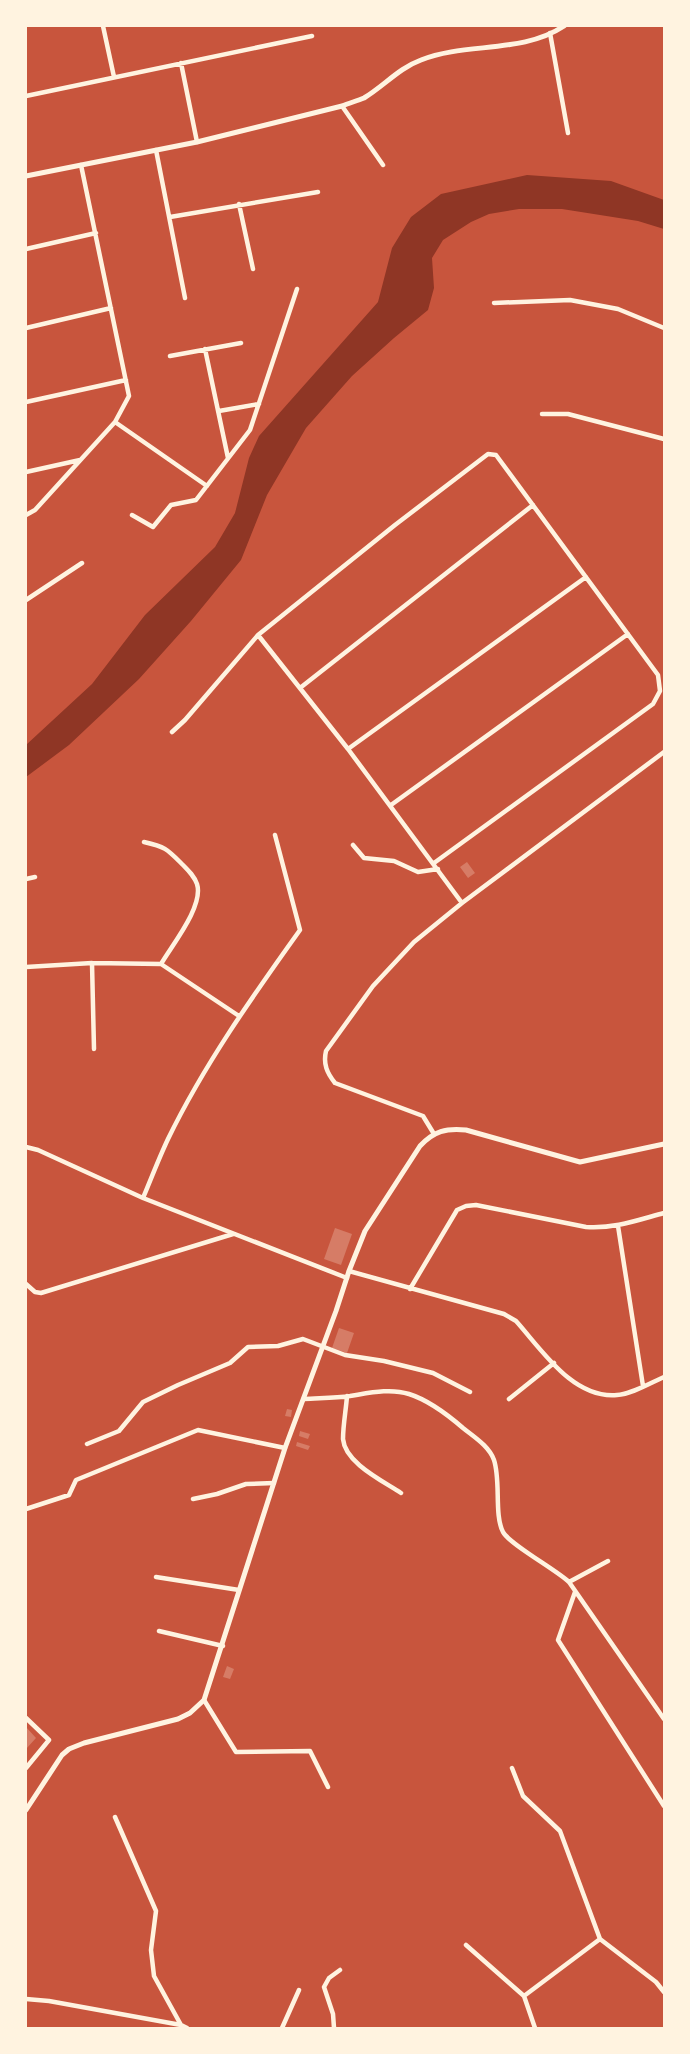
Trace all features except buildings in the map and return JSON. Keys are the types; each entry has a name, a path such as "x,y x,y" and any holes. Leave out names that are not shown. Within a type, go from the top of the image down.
{"street":[{"path":"103,26 114,77"},
{"path":"26,176 197,142 342,106 362,99 396,74 422,60 461,50 494,47 527,40 564,26"},
{"path":"550,33 568,133"},
{"path":"26,96 312,36"},
{"path":"181,63 197,142"},
{"path":"342,106 383,165"},
{"path":"156,150 185,298"},
{"path":"26,515 35,510 115,422 129,396 81,165"},
{"path":"170,217 318,192"},
{"path":"239,204 253,269"},
{"path":"26,249 96,233"},
{"path":"132,515 151,527 155,526 171,505 193,501 250,430 297,290"},
{"path":"494,303 570,300 618,309 664,328"},
{"path":"26,328 111,308"},
{"path":"170,356 241,343"},
{"path":"205,350 228,458"},
{"path":"26,402 126,380"},
{"path":"219,411 259,404"},
{"path":"542,414 568,414 664,439"},
{"path":"115,422 207,486"},
{"path":"172,732 258,635 488,454 496,455 658,675 660,691 653,704 434,863"},
{"path":"26,472 80,460"},
{"path":"300,688 533,505"},
{"path":"26,600 81,563"},
{"path":"348,749 586,577"},
{"path":"391,805 628,633"},
{"path":"258,635 391,805 462,903"},
{"path":"434,1134 423,1116 335,1083 327,1070 325,1057 327,1051 373,986 414,942 462,903 664,752"},
{"path":"143,1198 168,1139 203,1074 239,1016 300,930 275,835"},
{"path":"144,842 165,847 192,875 197,885 198,896 195,909 161,964"},
{"path":"353,845 363,858 394,861 418,872 438,869"},
{"path":"26,879 36,877"},
{"path":"26,967 92,963 161,964 239,1016"},
{"path":"92,963 94,1050"},
{"path":"26,1810 62,1755 69,1749 84,1743 178,1719 190,1713 204,1700 285,1448 364,1231 420,1146 434,1134 449,1129 466,1130 580,1162 664,1144"},
{"path":"26,1147 38,1150 143,1198 346,1278"},
{"path":"410,1289 457,1210 466,1206 476,1205 601,1228 618,1226 664,1213"},
{"path":"618,1226 643,1386"},
{"path":"26,1284 35,1292 41,1293 233,1234"},
{"path":"349,1271 504,1314 516,1321 575,1384 598,1394 618,1395 664,1377"},
{"path":"87,1444 118,1431 143,1402 230,1363 248,1347 278,1346 303,1339 345,1355 384,1361 434,1373 470,1392"},
{"path":"509,1399 554,1363"},
{"path":"304,1399 386,1391 408,1394 454,1421 485,1445 494,1457 497,1470 500,1523 504,1533 510,1540 556,1570 569,1582 664,1719"},
{"path":"347,1396 343,1441 346,1450 365,1470 401,1493"},
{"path":"26,1509 69,1495 76,1480 198,1430 285,1448"},
{"path":"194,1499 246,1484 274,1483"},
{"path":"569,1582 608,1561"},
{"path":"156,1577 239,1590"},
{"path":"575,1592 558,1640 664,1806"},
{"path":"159,1631 223,1646"},
{"path":"204,1700 237,1752 310,1751 328,1787"},
{"path":"26,1718 49,1740 26,1768"},
{"path":"512,1768 523,1796 560,1831 600,1940 656,1982 664,1992"},
{"path":"115,1817 156,1911 151,1950 154,1976 184,2027"},
{"path":"524,1996 600,1940"},
{"path":"466,1945 524,1996 536,2028"},
{"path":"334,2028 333,2014 324,1987 328,1978 340,1970"},
{"path":"282,2028 299,1990"},
{"path":"26,2000 49,2001 184,2027"}],"shaded area":[{"path":"527,175 611,181 664,200 664,229 638,221 562,209 519,209 489,214 471,222 443,240 432,258 434,288 428,310 352,376 306,428 267,495 241,560 139,679 69,745 26,777 26,745 92,684 145,615 215,547 235,513 249,458 259,436 378,302 392,248 411,217 441,194"}]}
